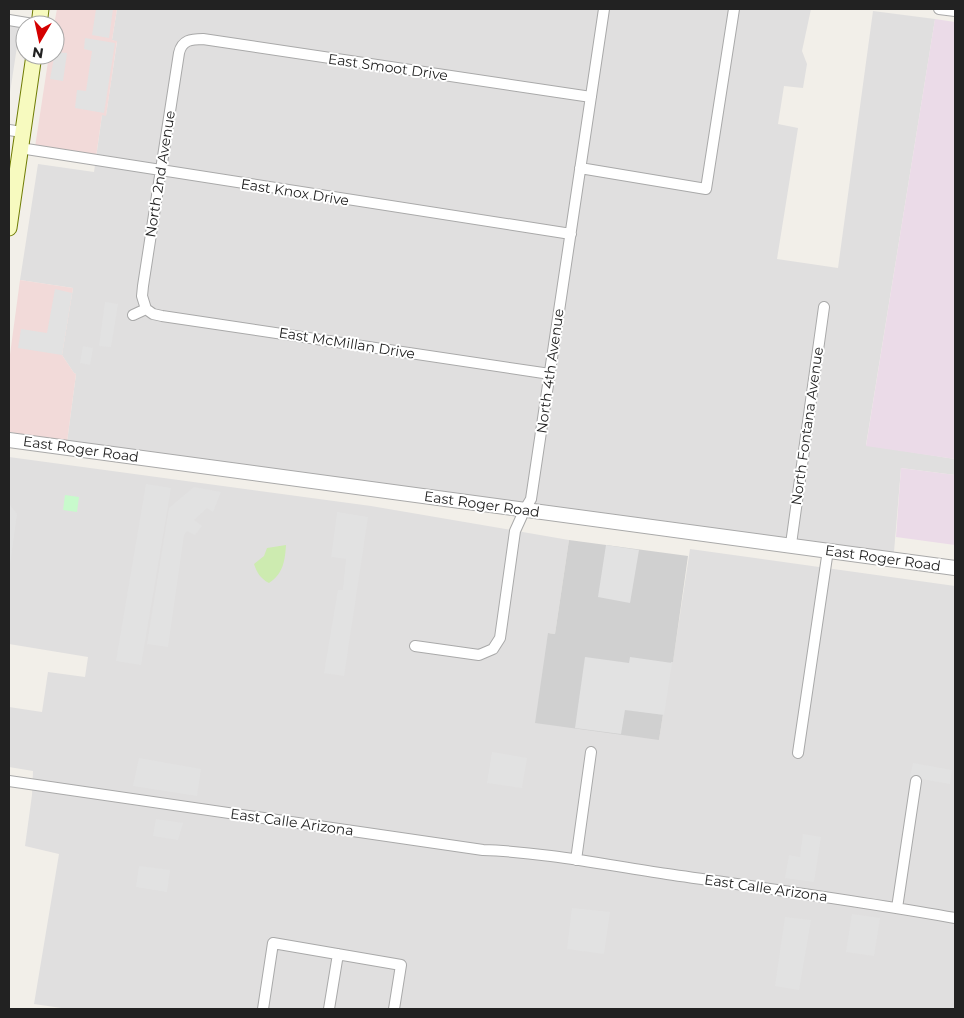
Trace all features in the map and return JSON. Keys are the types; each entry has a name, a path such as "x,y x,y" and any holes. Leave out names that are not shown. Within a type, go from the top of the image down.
{"main road":[{"path":"9,228 20,148 16,131 32,65"}],"street":[{"name":"North 4th Avenue","path":"415,646 479,654 490,652 497,645 500,638 516,531 524,509 531,499 604,9"},
{"path":"580,168 706,189 734,9"},
{"path":"940,9 955,11"},
{"name":"East Smoot Drive","path":"183,40 203,39 591,97"},
{"name":"North 2nd Avenue","path":"146,309 142,296 143,286 179,52 183,40"},
{"name":"East Knox Drive","path":"20,148 571,234"},
{"name":"North Fontana Avenue","path":"791,544 824,307"},
{"path":"133,315 146,309"},
{"name":"East McMillan Drive","path":"146,309 153,314 162,316 550,374"},
{"name":"East Roger Road","path":"9,440 791,544 955,568"},
{"path":"798,753 828,550"},
{"path":"576,860 591,752"},
{"name":"East Calle Arizona","path":"9,781 483,850 512,851 576,860 955,918"},
{"path":"897,908 916,781"},
{"path":"263,1009 273,943 401,965 394,1009"},
{"path":"329,1009 338,954"}],"shaded area":[{"path":"57,9 117,9 112,40 117,41 106,116 102,115 96,157 35,147 47,65 65,65 65,15 56,15"},
{"path":"96,9 113,9 109,38 92,35"},
{"path":"117,9 811,9 802,51 807,64 803,88 784,86 778,124 798,128 777,259 838,268 873,11 935,19 866,445 955,459 955,475 901,468 894,552 67,442 76,374 62,355 73,288 20,280 38,164 94,172 102,115 106,115 117,42 112,40"},
{"path":"935,19 955,22 955,459 866,446"},
{"path":"9,25 15,26 15,60 9,99"},
{"path":"85,38 115,43 104,113 75,108 77,90 86,91 92,51 84,49"},
{"path":"65,53 67,53 63,81 50,79 53,65 65,65"},
{"path":"20,280 73,288 62,355 76,374 67,442 9,432 9,362"},
{"path":"55,289 72,293 62,355 18,348 21,329 47,333"},
{"path":"105,302 118,304 111,347 99,346"},
{"path":"83,346 93,348 90,365 80,363"},
{"path":"9,457 371,506 569,540 555,634 549,633 659,740 690,549 955,586 955,1009 68,1009 34,1004 59,854 25,846 32,795 33,771 9,767 9,707 42,712 48,672 85,677 88,657 9,644"},
{"path":"901,468 955,475 955,545 896,537"},
{"path":"146,484 171,488 141,665 116,661"},
{"path":"194,487 221,492 213,512 207,508 194,520 202,526 195,535 187,531 184,535 168,647 147,644 169,508"},
{"path":"9,504 17,514 9,572"},
{"path":"337,512 368,517 344,676 324,673 338,590 343,590 346,559 331,557"},
{"path":"569,540 688,556 673,662 671,662 659,740 535,723 548,633 555,634"},
{"path":"606,545 639,550 630,603 598,597"},
{"path":"585,657 629,663 630,657 672,663 664,715 625,710 621,734 575,728"},
{"path":"492,752 527,758 522,788 487,783"},
{"path":"139,758 201,769 197,796 133,786"},
{"path":"913,763 952,770 950,784 910,777"},
{"path":"156,819 183,823 178,840 153,836"},
{"path":"803,834 821,837 814,882 785,878 789,855 800,857"},
{"path":"139,866 170,870 167,892 136,887"},
{"path":"572,908 610,912 604,954 567,949"},
{"path":"852,914 880,918 874,956 846,952"},
{"path":"785,917 811,920 799,990 775,986"}],"green space":[{"path":"65,495 79,497 77,512 63,510"},
{"path":"286,545 282,567 277,576 269,583 256,570 254,564 264,556 267,548"}]}
